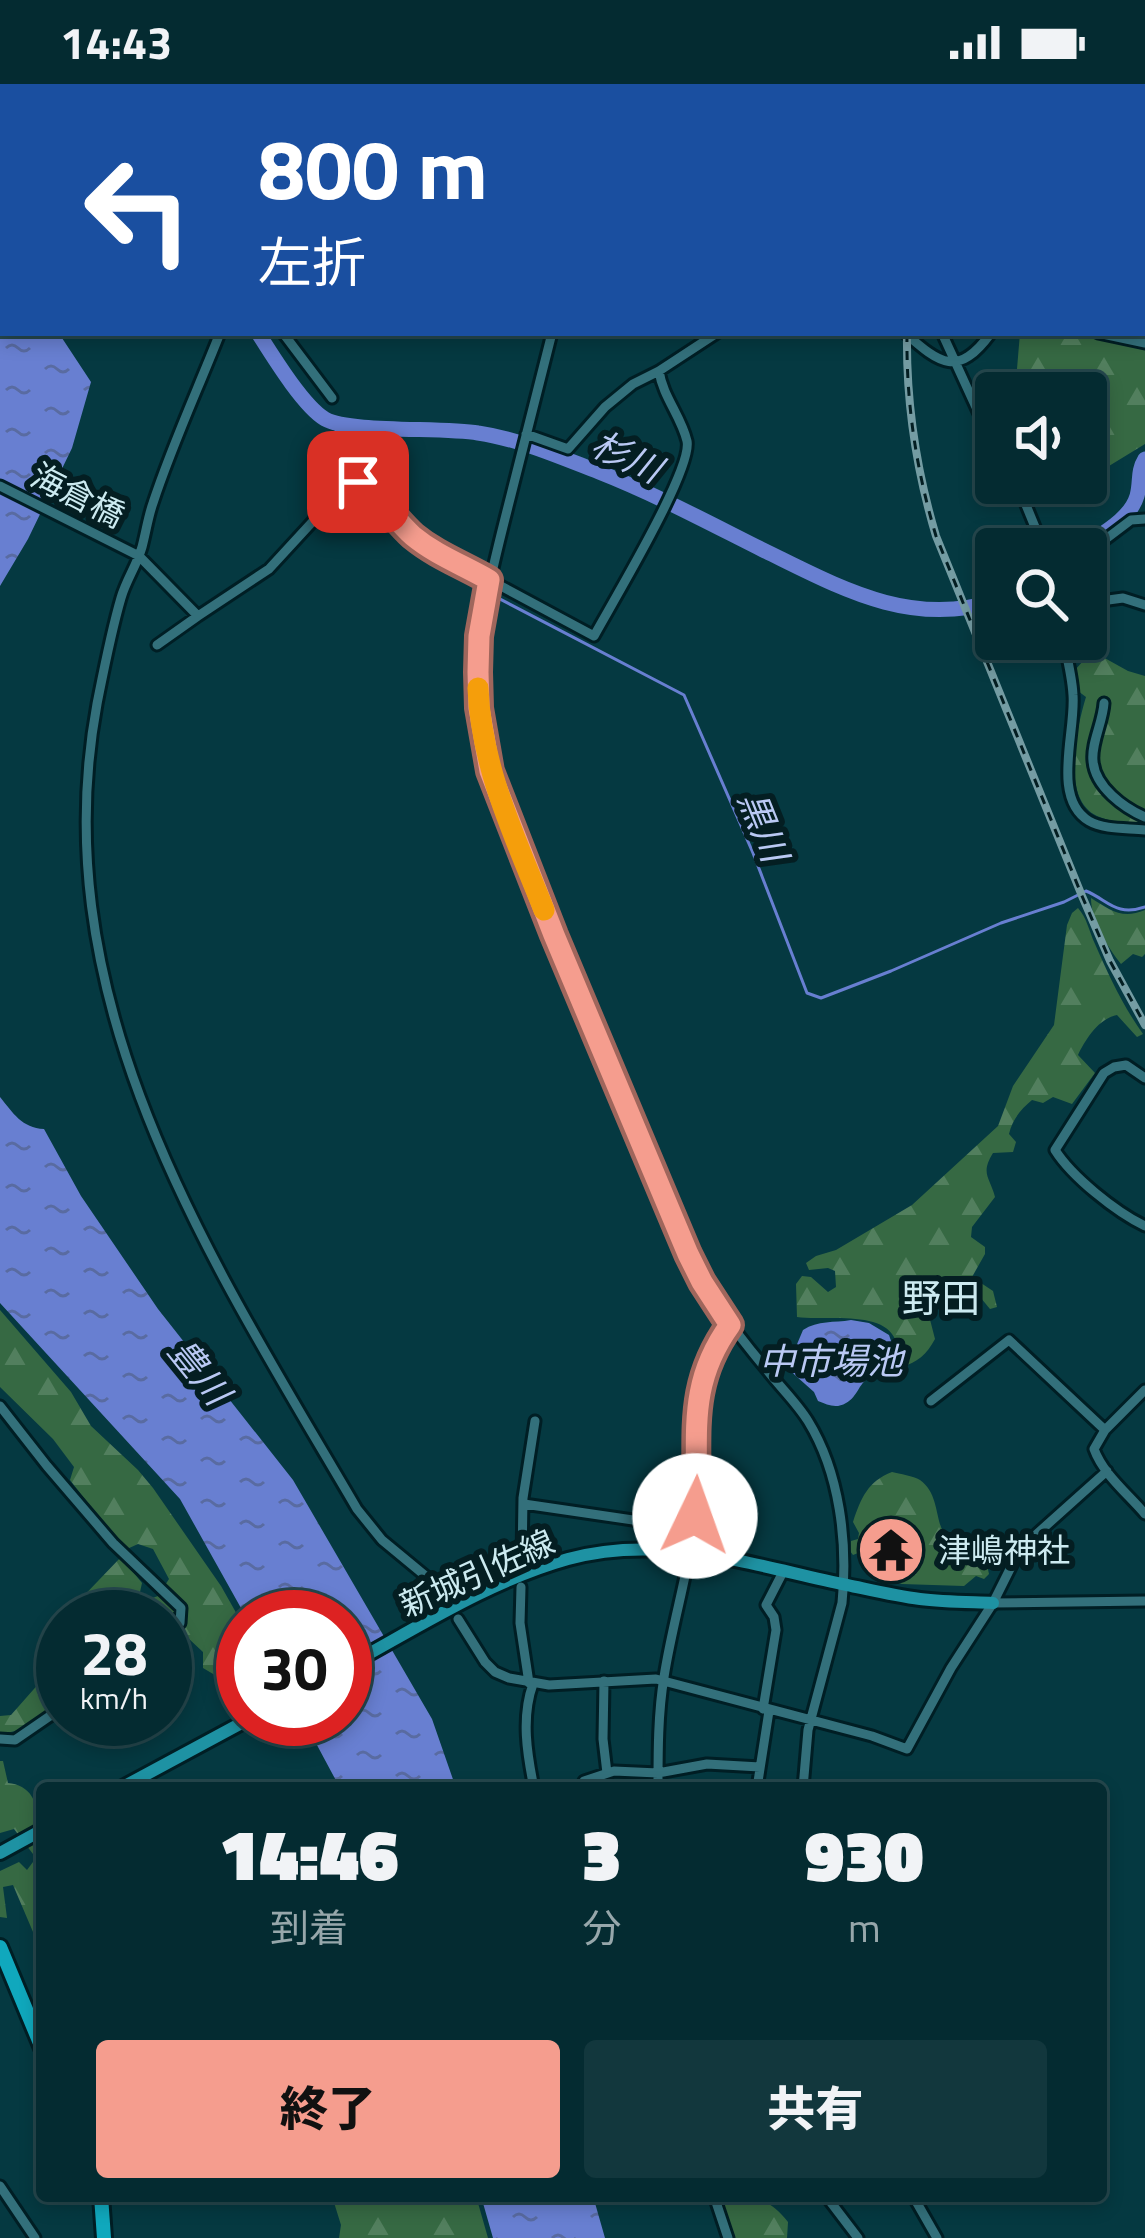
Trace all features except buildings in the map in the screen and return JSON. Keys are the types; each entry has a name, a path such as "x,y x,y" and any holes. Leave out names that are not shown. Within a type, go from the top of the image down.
{"highway":[{"path":"0,1947 36,2034"},
{"path":"101,2202 104,2238"}],"main road":[{"name":"新城引佐線","path":"372,1653 489,1590 572,1558 649,1549 690,1550 920,1599 993,1603"},
{"path":"132,1782 216,1737"},
{"path":"0,1853 36,1833"}],"street":[{"path":"219,336 135,554 97,708 87,865 103,978 149,1123 229,1288 357,1510 445,1600"},
{"path":"285,336 332,398"},
{"path":"551,336 488,582 479,636 479,708 490,771 688,1254 730,1325 807,1419 827,1461 839,1511 844,1585 810,1720 804,1782"},
{"path":"526,436 568,449 633,384 712,336"},
{"path":"908,336 932,358 945,363 971,356 988,336"},
{"path":"943,336 975,403"},
{"path":"1112,336 1145,343"},
{"path":"157,645 269,569 352,483 368,487 400,524 430,548 594,636 683,467 687,443 659,371"},
{"name":"海倉橋","path":"0,486 135,554 197,616"},
{"path":"1107,538 1130,520 1145,520"},
{"path":"1107,600 1123,598 1145,605"},
{"path":"1066,660 1073,699 1067,778 1073,805 1091,822 1145,830"},
{"path":"1104,703 1093,761 1110,794 1145,817"},
{"path":"1145,1078 1126,1065 1103,1073 1055,1150 1089,1186 1145,1226"},
{"path":"658,1782 663,1680 694,1528 696,1407 706,1368 730,1325"},
{"path":"931,1401 1009,1340 1105,1430"},
{"path":"1145,1390 1105,1430 1094,1449 1145,1514"},
{"path":"0,1406 113,1543 162,1590"},
{"path":"522,1562 535,1421"},
{"path":"458,1619 495,1672 531,1683 663,1680 872,1736 907,1750 1016,1555 1107,1471"},
{"path":"524,1504 694,1528"},
{"path":"758,1782 776,1630 766,1605 784,1570"},
{"path":"521,1587 520,1623 531,1683 526,1760 532,1782"},
{"path":"993,1603 1145,1601"},
{"path":"604,1681 607,1773"},
{"path":"0,1739 15,1740 36,1726"},
{"path":"584,1781 607,1773 658,1773 707,1764 760,1766"},
{"path":"0,2186 35,2238"},
{"path":"716,2202 728,2238"},
{"path":"831,2202 858,2238"},
{"path":"917,2202 938,2238"}],"green space":[{"path":"1020,336 1145,336 1145,444 1107,467 1107,372 1017,372"},
{"path":"1107,659 1145,676 1145,825 1097,816 1078,794 1074,761 1086,697 1078,691 1075,670 1084,660"},
{"path":"1091,898 1123,914 1145,910 1142,957 1133,954 1121,964 1097,924"},
{"path":"1078,908 1143,1034 1137,1037 1117,1015 1099,1025 1078,1055 1095,1073 1072,1104 1053,1097 1043,1103 1032,1100 1010,1129 1016,1142 1013,1152 993,1153 989,1160 987,1175 995,1197 972,1227 971,1237 985,1247 985,1254 972,1277 993,1291 997,1307 990,1309 963,1282 942,1277 926,1304 935,1339 921,1357 901,1367 894,1337 876,1323 797,1317 796,1284 802,1276 811,1277 828,1292 836,1287 835,1271 809,1270 806,1263 912,1205 998,1126 1013,1086 1054,1025 1067,925"},
{"path":"0,1310 71,1392 91,1426 153,1488 221,1586 223,1590 216,1590 216,1676 203,1668 203,1652 192,1642 192,1590 162,1590 169,1579 153,1549 138,1544 127,1549 118,1542 70,1480 74,1467 53,1439 0,1387"},
{"path":"892,1472 917,1479 929,1489 950,1538 979,1535 1004,1549 1002,1555 992,1555 984,1579 976,1576 964,1586 902,1584 879,1577 885,1564 894,1564 902,1550 880,1533 869,1534 863,1551 853,1555 851,1541 859,1533 853,1522 863,1498 871,1485"},
{"path":"121,1557 142,1583 140,1590 89,1590"},
{"path":"36,1687 36,1721 0,1733 0,1716 11,1715"},
{"path":"3,1761 8,1783 28,1791 36,1806 36,1939 13,1885 3,1887 7,1918 0,1917 0,1871 19,1862 27,1870 33,1854 14,1829 0,1833"},
{"path":"334,2202 478,2202 488,2238 339,2238 341,2225"},
{"path":"721,2202 766,2202 788,2222 787,2238 733,2238"}],"water":[{"path":"0,336 63,336 91,382 72,448 0,586"},
{"name":"豊川","path":"0,1097 24,1123 44,1129 81,1196 158,1309 293,1480 357,1590 231,1590 180,1499 0,1303"},
{"name":"中市場池","path":"851,1320 869,1323 889,1335 896,1362 868,1378 846,1403 829,1405 818,1401 787,1368 803,1330"},
{"path":"372,1616 432,1719 454,1782 337,1782 317,1746 372,1746"},
{"path":"483,2202 595,2202 605,2238 493,2238"}],"waterway":[{"name":"杉川","path":"260,336 288,379 325,419 375,428 462,431 524,444 641,490 847,590 934,610 975,606"},
{"name":"黒川","path":"333,422 350,467"},
{"name":"杉川","path":"1107,530 1133,505 1145,459"},
{"name":"黒川","path":"362,495 414,550 684,695 807,993 821,998 1086,891 1119,909 1145,907"}],"railway":[{"path":"907,336 914,436 936,536 1082,896 1145,1025"}],"slow traffic":[{"path":"478,688 490,771 544,910"}],"place":[{"name":"津嶋神社","path":"891,1550"}],"district":[{"name":"野田","path":"941,1297"}],"route":[{"path":"358,482 430,548 489,580 478,672 490,771 688,1254 730,1325 706,1368 696,1407 695,1516"}]}
